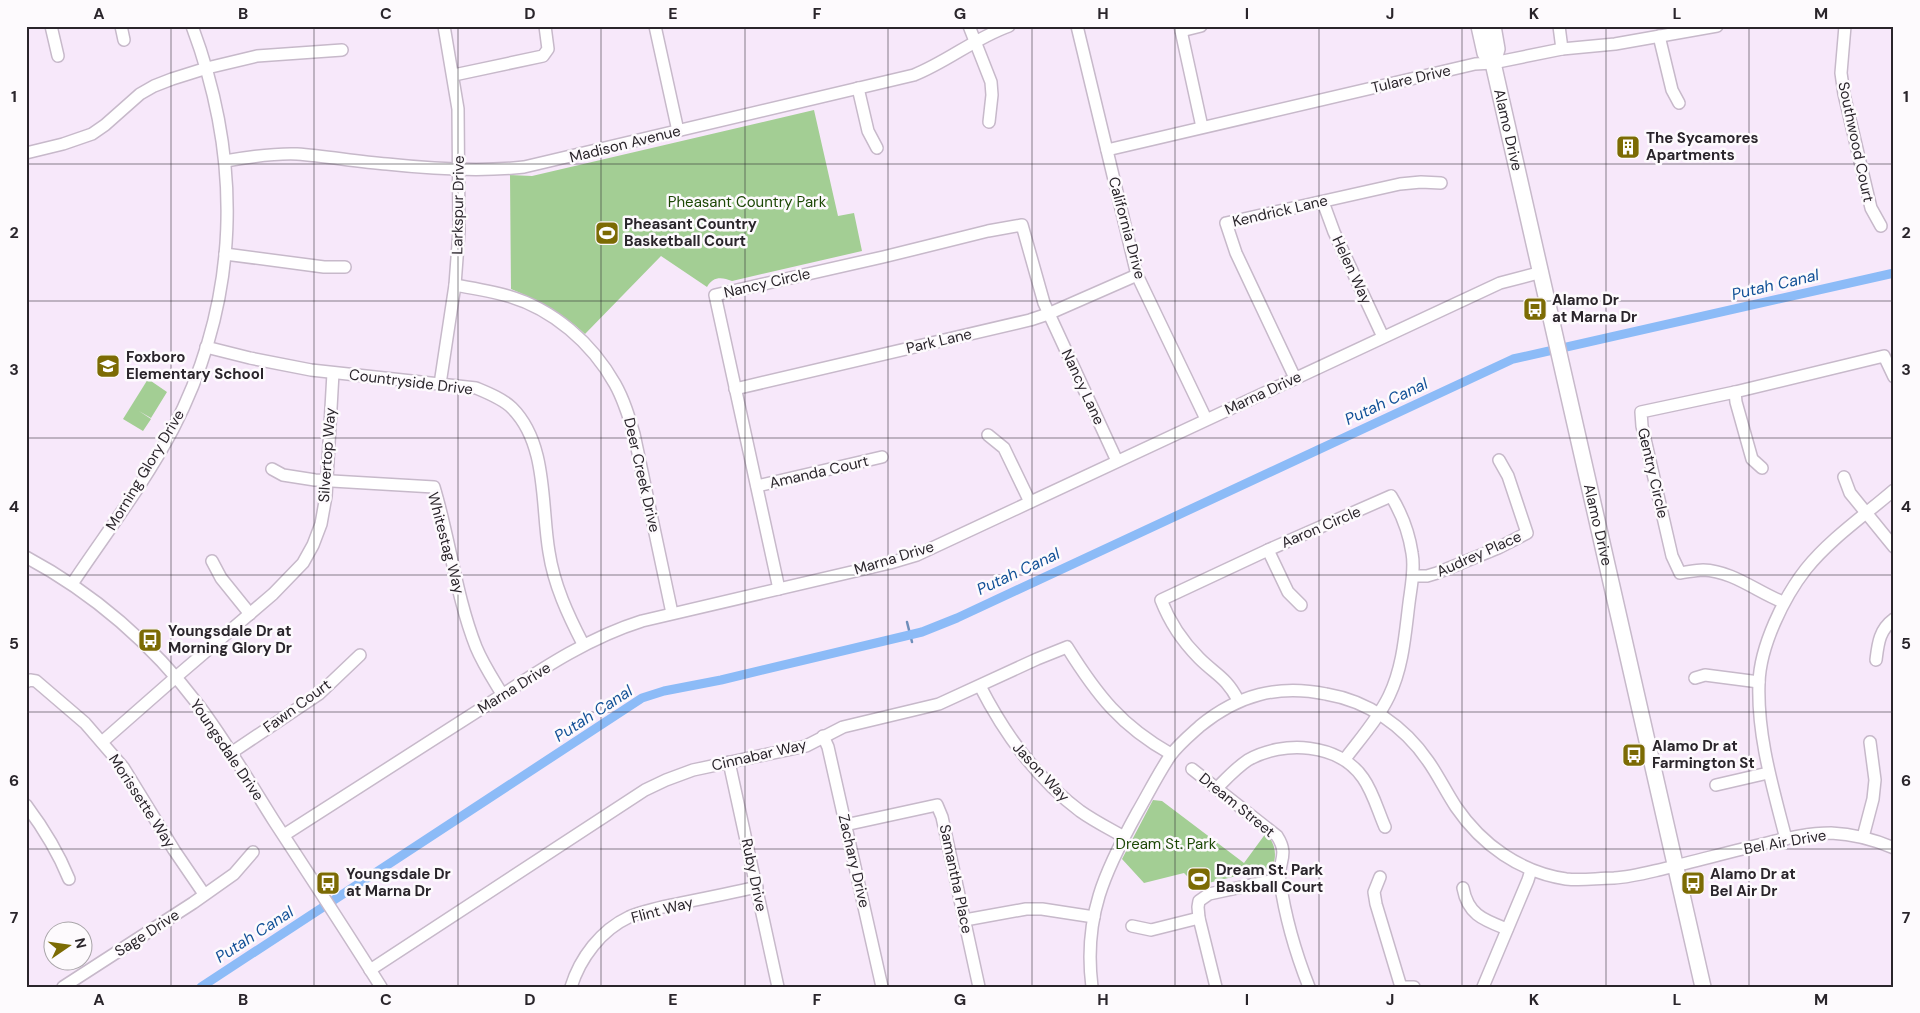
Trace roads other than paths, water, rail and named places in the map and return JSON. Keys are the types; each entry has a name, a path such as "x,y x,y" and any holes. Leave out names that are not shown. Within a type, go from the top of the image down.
{"main road":[{"name":"Alamo Drive","path":"1478,26 1484,53 1493,63 1542,272 1703,987"},
{"name":"Alamo Drive","path":"1493,26 1497,49 1493,63"}],"street":[{"path":"51,26 58,56"},
{"path":"121,26 124,40"},
{"name":"Morning Glory Drive","path":"72,584 109,531 165,442 188,397 206,347 219,299 228,218 225,160 220,123 207,68 192,26"},
{"name":"Larkspur Drive","path":"440,384 455,285 460,230 458,109 454,75 444,26"},
{"path":"454,75 542,56 548,49 545,26"},
{"path":"656,26 678,131"},
{"path":"969,26 991,82 992,95 989,122"},
{"name":"Madison Avenue","path":"225,160 264,155 296,154 388,164 460,169 494,170 524,167 914,75 931,68 976,42 1009,26"},
{"name":"California Drive","path":"1077,26 1137,275 1206,419"},
{"path":"1201,26 1180,28 1202,127"},
{"path":"1559,26 1562,49"},
{"name":"Tulare Drive","path":"1107,150 1476,64 1493,63 1562,49 1615,44 1717,26"},
{"name":"Southwood Court","path":"1845,26 1841,73 1844,94 1871,208 1881,226"},
{"path":"1659,36 1672,90 1679,103"},
{"path":"26,153 63,144 92,134 140,94 154,86 207,68 257,56 342,50"},
{"path":"858,88 868,131 876,148"},
{"name":"Kendrick Lane","path":"1295,378 1236,253 1226,223 1400,184 1441,183"},
{"name":"Helen Way","path":"1323,202 1334,232 1382,337"},
{"name":"Nancy Circle","path":"779,589 715,295 988,231 1022,225 1037,284 1048,314"},
{"path":"225,254 324,268 344,267"},
{"name":"Marna Drive","path":"284,835 583,644 623,627 672,613 890,563 917,554 1500,283 1542,272"},
{"name":"Park Lane","path":"735,388 1030,320 1137,275"},
{"name":"Deer Creek Drive","path":"455,285 509,296 550,315 582,340 601,363 618,391 634,434 672,613"},
{"name":"Nancy Lane","path":"1048,314 1117,461"},
{"name":"Countryside Drive","path":"206,347 250,358 333,373 476,388 511,407 525,424 533,438 537,451 549,553 555,581 563,603 583,644"},
{"name":"Gentry Circle","path":"1784,602 1758,588 1716,572 1702,570 1680,573 1672,556 1642,426 1641,412 1735,392 1884,356 1894,377"},
{"name":"Silvertop Way","path":"102,742 273,594 306,557 320,524 328,481 333,373"},
{"path":"1735,392 1752,459 1762,468"},
{"path":"988,434 1004,448 1030,502"},
{"name":"Amanda Court","path":"756,486 882,457"},
{"name":"Audrey Place","path":"1413,576 1428,576 1437,573 1498,548 1527,533 1508,476 1499,460"},
{"path":"272,469 283,475 328,481"},
{"path":"1844,477 1850,493 1894,547"},
{"name":"Whitestag Way","path":"328,481 434,487 468,624 485,666 502,694"},
{"path":"1786,839 1768,772 1761,723 1758,682 1768,641 1784,602 1807,568 1840,536 1894,490"},
{"name":"Aaron Circle","path":"1238,700 1232,688 1220,674 1201,660 1175,630 1161,600 1391,496 1399,509 1413,555 1413,576 1403,657 1390,695 1379,714 1345,759"},
{"path":"1268,550 1288,592 1301,605"},
{"name":"Youngsdale Drive","path":"26,557 72,584 130,630 176,677 201,708 231,753 381,987"},
{"path":"212,561 221,578 250,614"},
{"path":"1876,660 1878,639 1894,619"},
{"name":"Cinnabar Way","path":"370,970 645,790 686,773 806,746 823,736 862,721 939,704 1067,647 1086,678 1114,711 1140,734 1171,754"},
{"name":"Fawn Court","path":"231,753 319,694 360,655"},
{"path":"1695,678 1705,675 1758,682"},
{"name":"Morissette Way","path":"26,682 30,680 36,681 85,723 123,767 174,850 204,894"},
{"name":"Jason Way","path":"980,686 1007,734 1024,758 1044,779 1082,813 1124,837"},
{"name":"Bel Air Drive","path":"1092,987 1090,948 1094,917 1105,876 1124,837 1171,754 1189,735 1215,713 1238,700 1262,694 1291,690 1328,694 1354,701 1379,714 1399,729 1417,747 1458,810 1476,831 1504,856 1531,870 1554,877 1587,880 1624,878 1786,839 1830,833 1863,837 1894,848"},
{"name":"Zachary Drive","path":"823,736 828,748 882,987"},
{"path":"1863,837 1873,799 1875,780 1870,742"},
{"path":"1217,788 1236,768 1250,759 1275,750 1316,749 1345,759 1363,777 1385,827"},
{"name":"Ruby Drive","path":"729,762 778,987"},
{"name":"Dream Street","path":"1192,769 1277,836 1282,843 1284,860 1279,879 1298,961 1309,987"},
{"path":"1716,785 1768,772"},
{"path":"26,805 47,834 61,859 69,879"},
{"name":"Samantha Place","path":"845,825 938,805 979,987"},
{"name":"Sage Drive","path":"63,987 234,874 254,852"},
{"path":"1483,987 1531,870"},
{"path":"1380,877 1374,892 1376,904 1402,987 1414,987"},
{"path":"1216,987 1199,918 1199,900 1204,897 1279,879"},
{"name":"Flint Way","path":"571,987 576,972 594,945 610,929 628,918 650,910 756,888"},
{"path":"1463,888 1469,907 1478,917 1507,929"},
{"path":"965,920 1026,909 1042,909 1094,917"},
{"path":"1132,926 1151,930 1199,918"}],"waterway":[{"name":"Putah Canal","path":"201,987 642,698 664,691 721,680 922,632 957,618 1513,359 1894,273"},
{"name":"Putah Canal","path":"907,622 912,642"}],"place":[{"name":"The Sycamores Apartments","path":"1628,147"},
{"name":"Pheasant Country Basketball Court","path":"607,233"},
{"name":"Alamo Dr at Marna Dr","path":"1535,309"},
{"name":"Foxboro Elementary School","path":"108,366"},
{"name":"Youngsdale Dr at Morning Glory Dr","path":"150,640"},
{"name":"Alamo Dr at Farmington St","path":"1634,755"},
{"name":"Dream St. Park Baskball Court","path":"1199,879"},
{"name":"Youngsdale Dr at Marna Dr","path":"328,883"},
{"name":"Alamo Dr at Bel Air Dr","path":"1693,883"}],"park label":[{"name":"Pheasant Country Park","path":"747,202"},
{"name":"Dream St. Park","path":"1166,844"}]}
